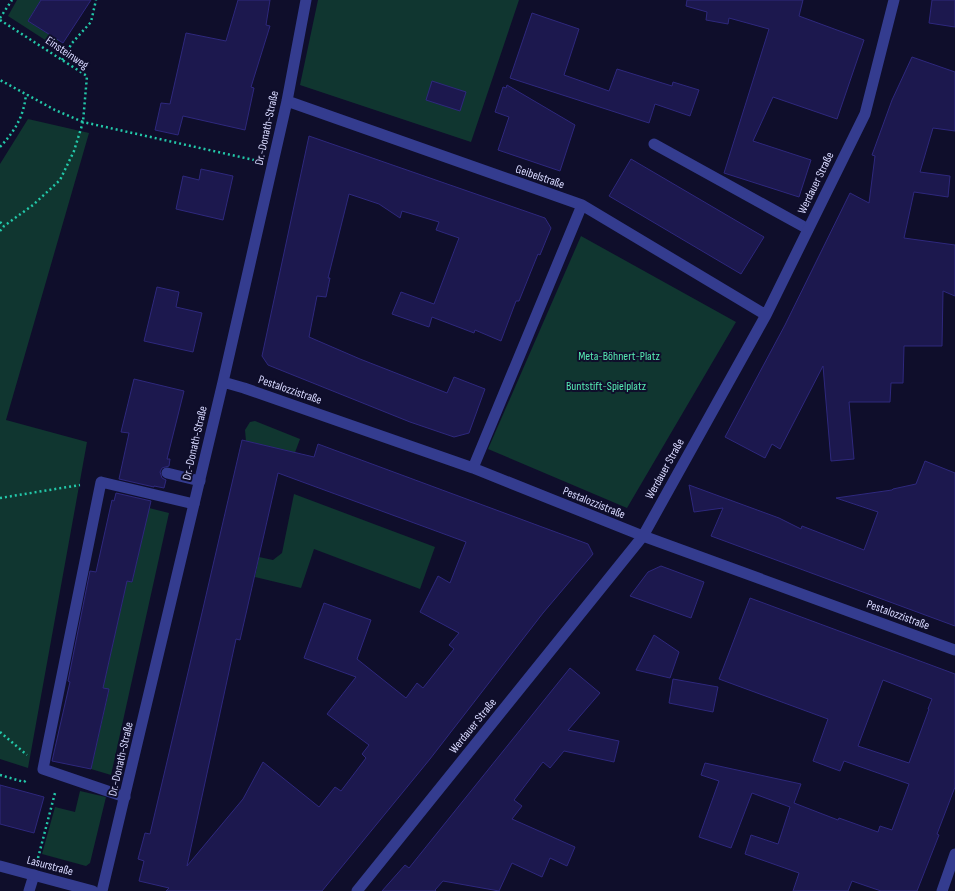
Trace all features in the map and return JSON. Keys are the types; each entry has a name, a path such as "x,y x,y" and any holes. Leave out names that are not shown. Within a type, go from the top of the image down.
{"street":[{"name":"Dr.-Donath-Straße","path":"102,891 200,481 273,164 306,0"},
{"name":"Werdauer Straße","path":"357,891 642,536 766,315 865,114 894,0"},
{"name":"Geibelstraße","path":"286,101 582,205 766,315"},
{"path":"654,144 808,229"},
{"path":"473,468 582,205"},
{"name":"Pestalozzistraße","path":"223,382 259,393 473,468 642,536 955,650"},
{"path":"167,473 200,481"},
{"path":"125,796 43,769 101,482 194,504"},
{"path":"942,891 955,854"},
{"name":"Lasurstraße","path":"0,866 93,891"},
{"path":"30,891 34,876"}],"path":[{"path":"0,19 12,0"},
{"path":"62,60 72,43 91,22 96,0"},
{"name":"Einsteinweg","path":"0,19 87,76 83,122"},
{"path":"0,80 55,110 83,122 273,164"},
{"path":"0,147 12,135 24,107 26,94"},
{"path":"0,231 4,226 33,205 60,180 74,151 83,122"},
{"path":"0,222 4,226"},
{"path":"0,498 101,482"},
{"path":"0,732 43,769 24,782 0,775"},
{"path":"38,858 59,774"}],"green space":[{"path":"17,0 41,0 28,21 58,40 56,47 8,16"},
{"path":"318,0 519,0 471,142 300,85"},
{"path":"28,119 89,133 6,420 87,442 28,768 0,759 0,164"},
{"name":"Meta-Böhnert-Platz","path":"581,236 736,322 627,508 488,449"},
{"path":"255,421 300,439 290,466 281,463 284,450 246,441 245,430 250,422"},
{"path":"294,494 435,547 420,589 314,549 301,588 255,577 259,557 273,560 282,553"},
{"path":"149,508 169,513 111,775 91,769 109,690 103,688 127,581 132,582"},
{"path":"80,791 106,797 90,863 86,866 42,854 55,807 75,812"}],"building":[{"path":"41,0 91,0 63,43 28,21"},
{"path":"238,0 270,0 266,25 270,26 251,87 254,88 245,130 183,116 178,135 155,130 161,103 170,104 186,33 226,41"},
{"path":"687,0 803,0 799,16 864,40 837,119 773,97 753,141 811,160 799,197 724,173 769,29 729,18 728,24 706,20 707,12 686,6"},
{"path":"932,0 955,0 955,27 929,23"},
{"path":"532,13 579,29 564,75 609,91 617,69 672,86 673,82 699,90 690,116 655,104 649,123 510,78"},
{"path":"912,57 955,72 955,131 933,128 920,172 950,176 948,197 914,192 904,238 955,245 955,296 943,291 942,346 904,346 903,383 891,383 890,402 849,402 854,459 831,461 823,366 780,449 772,444 765,458 725,437 785,325 850,193 869,203 875,156 872,155 892,100"},
{"path":"432,81 466,92 460,111 426,100"},
{"path":"507,85 575,125 560,171 498,150 509,117 495,112 503,87 506,88"},
{"path":"309,136 545,218 551,228 540,255 538,254 519,301 516,301 501,341 475,330 474,333 432,317 429,327 392,314 401,292 434,304 459,238 436,230 439,222 402,211 400,218 379,204 349,194 328,278 330,278 326,297 317,296 309,337 360,359 447,393 454,377 485,389 469,433 454,437 410,422 268,365 262,356"},
{"path":"631,159 764,237 741,274 609,196"},
{"path":"201,169 233,176 223,220 176,209 183,176 199,180"},
{"path":"157,287 179,292 176,307 202,313 193,352 144,341"},
{"path":"134,379 184,391 167,459 170,459 169,466 162,468 160,472 162,478 166,480 164,488 119,479 129,433 121,432"},
{"path":"242,440 314,457 318,444 588,544 593,554 543,613 430,759 322,891 166,891 169,888 139,881 144,861 138,859 145,833 150,834","holes":["278,473 466,542 450,583 438,576 420,612 459,633 449,645 454,649 423,688 417,683 406,698 357,659 371,620 324,603 304,658 356,677 327,714 369,745 362,754 366,758 341,791 335,787 319,807 263,762 243,799 187,866 236,639 240,640"]},
{"path":"925,461 955,473 955,626 711,536 723,508 694,512 689,485 779,518 801,529 802,526 864,550 878,512 836,498 892,490 916,484"},
{"path":"116,493 151,501 132,582 127,581 103,688 109,689 91,769 52,761 70,682 68,681 90,571 96,572 112,500 114,501"},
{"path":"661,566 704,582 691,618 630,596 648,572"},
{"path":"750,598 955,674 955,787 937,834 939,835 917,891 881,891 852,881 848,891 793,891 799,873 745,854 751,835 778,844 790,807 752,793 731,848 699,837 719,781 701,775 705,763 801,784 794,803 838,820 839,818 878,832 880,826 892,830 909,784 844,761 840,771 813,761 828,719 719,679","holes":["883,680 932,699 909,763 858,746"]},
{"path":"654,635 679,652 670,678 636,670"},
{"path":"570,668 600,693 568,730 619,741 614,762 564,751 550,768 543,762 514,800 522,806 512,819 575,847 567,866 550,858 542,877 512,863 499,891 443,881 435,890 436,891 382,891 405,865 409,868"},
{"path":"673,679 718,687 713,712 669,703"},
{"path":"0,785 44,797 34,833 0,824"}],"park label":[{"name":"Buntstift-Spielplatz","path":"606,386"}]}
